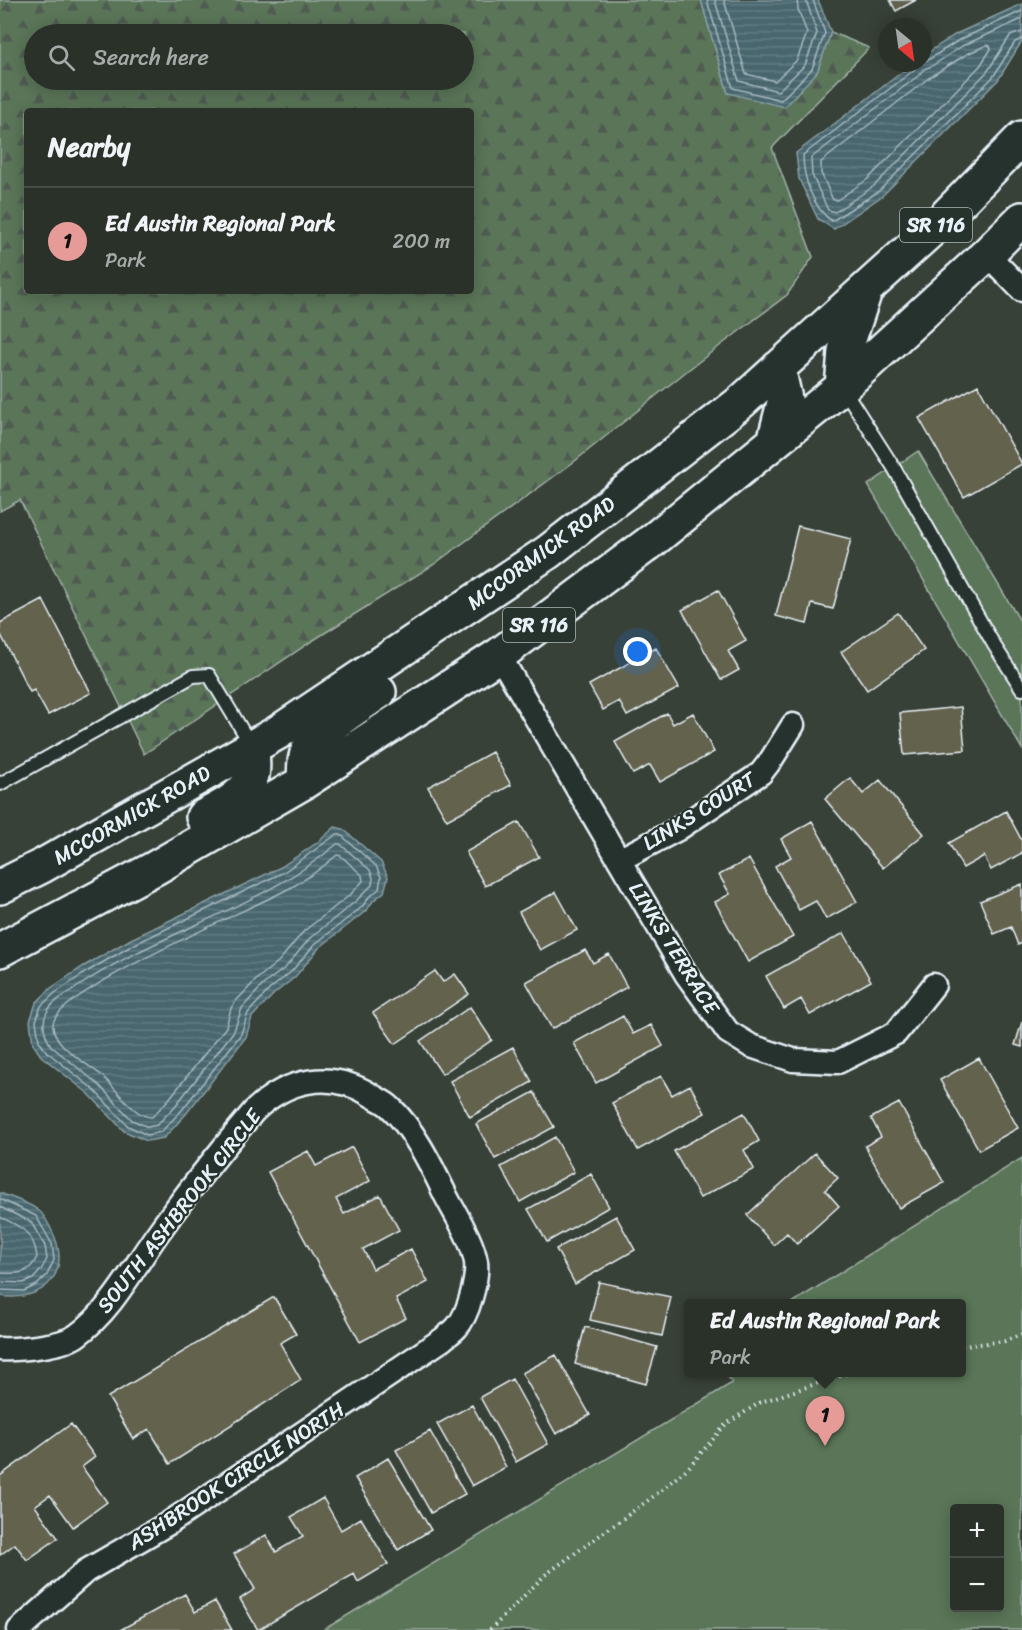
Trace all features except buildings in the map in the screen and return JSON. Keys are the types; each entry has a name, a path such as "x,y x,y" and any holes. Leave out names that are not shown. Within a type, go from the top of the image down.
{"main road":[{"name":"MCCORMICK ROAD","path":"0,887 42,866 277,733 548,552 741,402 939,223 1022,138"},
{"name":"SR 116","path":"4,948 155,868 304,782 499,655 652,541 842,387 1022,219"},
{"path":"842,387 845,351 865,289"},
{"path":"774,442 785,399 778,368"},
{"path":"304,782 305,760 309,747 345,715 490,616 519,589 548,552"},
{"path":"4,948 21,926 58,898 228,803 246,788 252,775 252,747"}],"street":[{"path":"987,254 1022,290"},
{"name":"LINKS TERRACE","path":"499,655 686,974 728,1032 751,1046 793,1060 838,1062 896,1033 934,985"},
{"name":"LINKS COURT","path":"619,860 678,829 760,773 794,725"},
{"name":"ASHBROOK CIRCLE NORTH","path":"19,1630 86,1571 169,1523 411,1361 458,1326 472,1297 476,1264 469,1242 431,1167 405,1125 390,1106 360,1088 344,1082 325,1080"},
{"name":"SOUTH ASHBROOK CIRCLE","path":"0,1349 31,1348 73,1337 94,1320 114,1297 159,1231 254,1111 268,1098 305,1082 325,1080"}],"lane":[{"path":"842,387 900,478 994,645 1022,689"},
{"path":"0,784 193,676 209,675 252,747"}],"path":[{"path":"966,1346 1005,1341 1022,1334"},
{"path":"490,1630 544,1575 654,1496 688,1468 726,1424 761,1402 837,1377"}],"green space":[{"path":"0,0 701,0 728,93 817,72 831,32 869,48 772,148 813,257 787,295 688,370 575,461 433,565 312,641 144,754 20,500 0,511"},
{"path":"918,451 1022,624 1022,749 868,485"},
{"path":"1022,1158 1022,1630 323,1630 732,1383 728,1377 966,1377 966,1299 798,1299"}],"water":[{"path":"701,0 818,0 831,32 817,72 784,107 728,93"},
{"path":"1022,4 1022,41 998,80 882,196 834,229 818,219 799,179 796,153 902,72 932,72 932,50 956,34"},
{"path":"335,827 343,829 381,862 388,877 384,892 373,901 367,910 319,948 295,977 274,994 252,1017 246,1037 186,1114 164,1138 147,1141 124,1131 89,1094 41,1056 33,1044 30,1021 36,1003 51,988 131,939 281,867 318,842"},
{"path":"0,1193 24,1202 40,1212 47,1221 57,1244 59,1258 57,1271 42,1289 30,1294 16,1297 0,1296"}],"place":[{"name":"Ed Austin Regional Park","path":"825,1446"}]}
